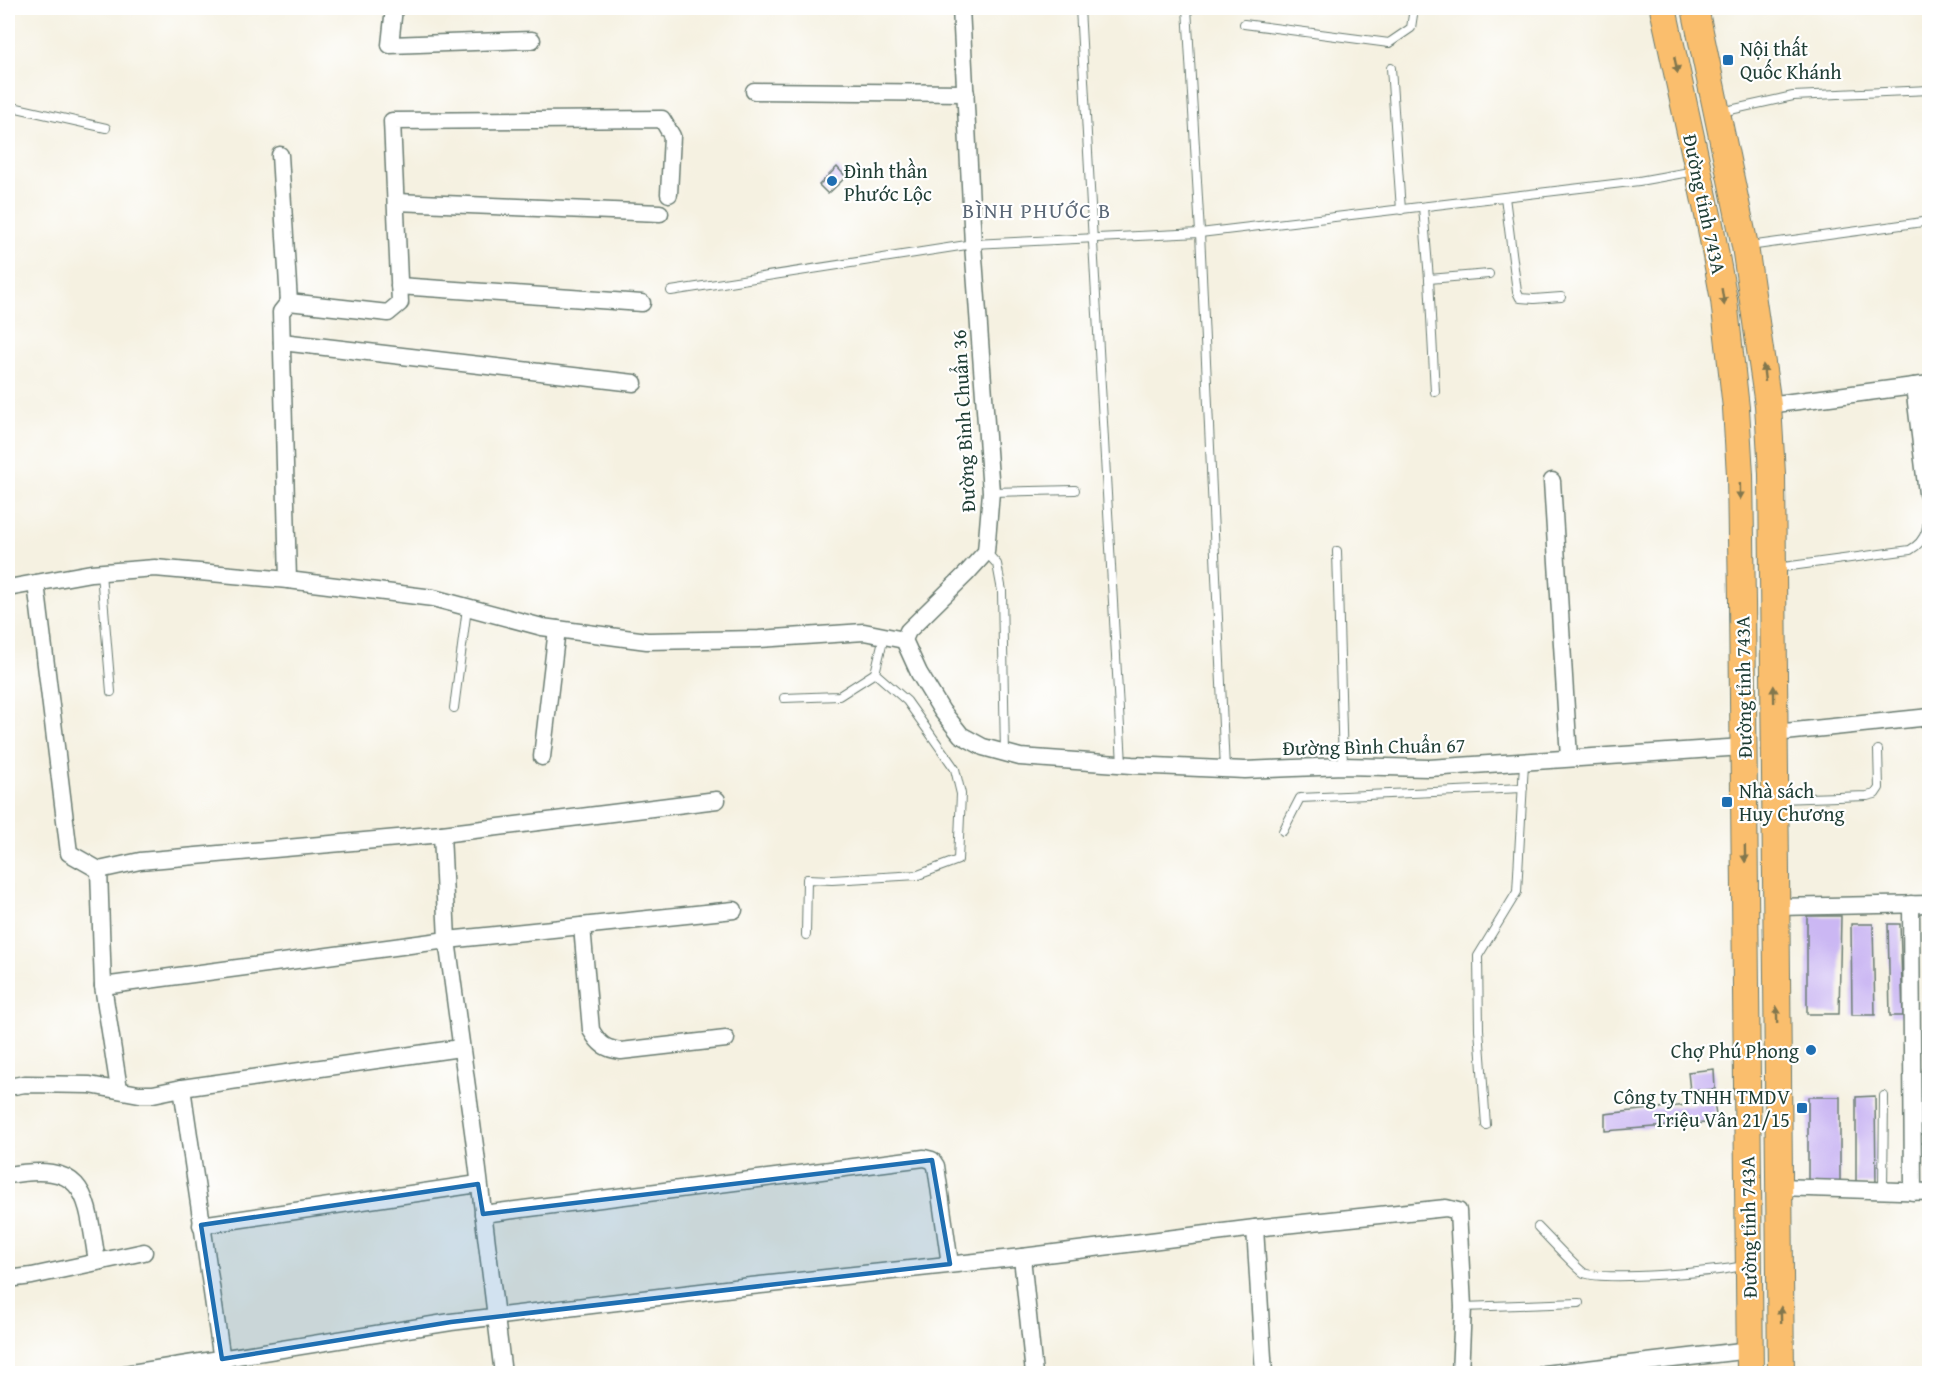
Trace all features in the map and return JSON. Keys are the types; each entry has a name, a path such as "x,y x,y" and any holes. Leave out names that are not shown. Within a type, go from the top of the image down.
{"main road":[{"name":"Đường tỉnh 743A","path":"1663,8 1724,300 1736,408 1740,475 1750,1362"},
{"name":"Đường tỉnh 743A","path":"1695,8 1745,246 1768,405 1772,474 1781,1374"}],"street":[{"path":"394,8 390,45 532,40"},
{"name":"Đường Bình Chuẩn 36","path":"961,8 973,244 990,492 986,552"},
{"path":"754,91 966,93"},
{"path":"289,302 388,313 400,303 392,121 662,119 672,136 669,194"},
{"path":"280,155 289,302 281,312 288,580"},
{"path":"396,202 660,213"},
{"path":"399,286 642,303"},
{"path":"282,342 634,383"},
{"path":"1768,405 1922,385 1929,501"},
{"path":"1552,481 1569,758"},
{"path":"986,552 908,631 904,640 919,673 942,711 961,735 983,747 1005,754"},
{"path":"8,588 101,573 154,568 288,580 433,598 542,627 647,641 759,639 864,632 904,640"},
{"path":"36,583 69,853 99,870 164,859 442,834 717,800"},
{"path":"542,758 557,629"},
{"path":"1774,733 1929,717"},
{"name":"Đường Bình Chuẩn 67","path":"1005,754 1020,758 1226,769 1343,766 1429,768 1743,747"},
{"path":"442,834 447,940 503,1374"},
{"path":"99,870 103,986 119,1089"},
{"path":"1779,1187 1921,1192 1911,904"},
{"path":"1776,907 1929,904"},
{"path":"103,986 447,940 734,910"},
{"path":"582,926 591,1030 599,1043 610,1049 621,1051 726,1039"},
{"path":"11,1082 90,1085 139,1094 153,1094 460,1047"},
{"path":"182,1088 223,1366"},
{"path":"483,1214 924,1158 932,1160 936,1166 950,1264"},
{"path":"8,1175 24,1172 50,1172 62,1175 76,1184 87,1201 97,1261"},
{"path":"201,1226 478,1184"},
{"path":"125,1374 223,1366 451,1322 1255,1228 1446,1208 1458,1211 1463,1307 1460,1374"},
{"path":"1255,1228 1264,1374"},
{"path":"8,1279 144,1252"},
{"path":"1022,1257 1034,1374"},
{"path":"1544,1374 1750,1362"}],"lane":[{"path":"1080,8 1122,764"},
{"path":"1187,8 1226,769"},
{"path":"1244,24 1389,43 1411,28 1414,8"},
{"path":"1391,68 1401,210"},
{"path":"1717,112 1793,96 1929,90"},
{"path":"8,105 106,128"},
{"path":"671,291 973,244 1200,233 1639,181 1698,171"},
{"path":"1505,197 1517,292 1520,298 1562,297"},
{"path":"1423,207 1430,279 1435,392"},
{"path":"1745,246 1929,221"},
{"path":"1430,279 1489,274"},
{"path":"990,492 1075,490"},
{"path":"1773,568 1910,550 1920,545 1925,536 1929,501"},
{"path":"1337,551 1343,766"},
{"path":"986,552 997,564 1002,591 1005,754"},
{"path":"101,573 111,692"},
{"path":"454,708 467,608"},
{"path":"784,698 839,696 875,673 885,636"},
{"path":"806,935 807,879 832,880 918,875 958,860 961,794 956,769 907,701 875,673"},
{"path":"1775,799 1875,794 1880,788 1878,750"},
{"path":"1486,1125 1479,1029 1478,956 1517,892 1524,762"},
{"path":"1283,831 1300,798 1523,788"},
{"path":"1882,1191 1884,1096"},
{"path":"1538,1227 1584,1272 1608,1277 1717,1270 1749,1264"},
{"path":"1463,1307 1579,1303"}],"highlighted area":[{"path":"932,1160 950,1264 451,1322 222,1359 201,1225 478,1184 483,1214"}],"building":[{"name":"Đình thần Phước Lộc","path":"837,167 846,177 828,194 819,185"},
{"path":"1807,916 1841,916 1839,1014 1807,1014"},
{"path":"1851,924 1873,924 1875,1015 1852,1015"},
{"path":"1888,924 1900,924 1903,1016 1890,1016"},
{"path":"1714,1069 1715,1089 1690,1091 1688,1072"},
{"path":"1875,1096 1876,1184 1856,1184 1856,1097"},
{"path":"1808,1097 1840,1097 1840,1186 1808,1186"},
{"path":"1714,1102 1717,1122 1605,1131 1605,1114"}],"place":[{"name":"Nội thất Quốc Khánh","path":"1728,60"},
{"name":"Đình thần Phước Lộc","path":"832,181"},
{"name":"Nhà sách Huy Chương","path":"1727,802"},
{"name":"Chợ Phú Phong","path":"1811,1050"},
{"name":"Công ty TNHH TMDV Triệu Vân 21/15","path":"1802,1108"}],"district":[{"name":"BÌNH PHƯỚC B","path":"1037,210"}]}
